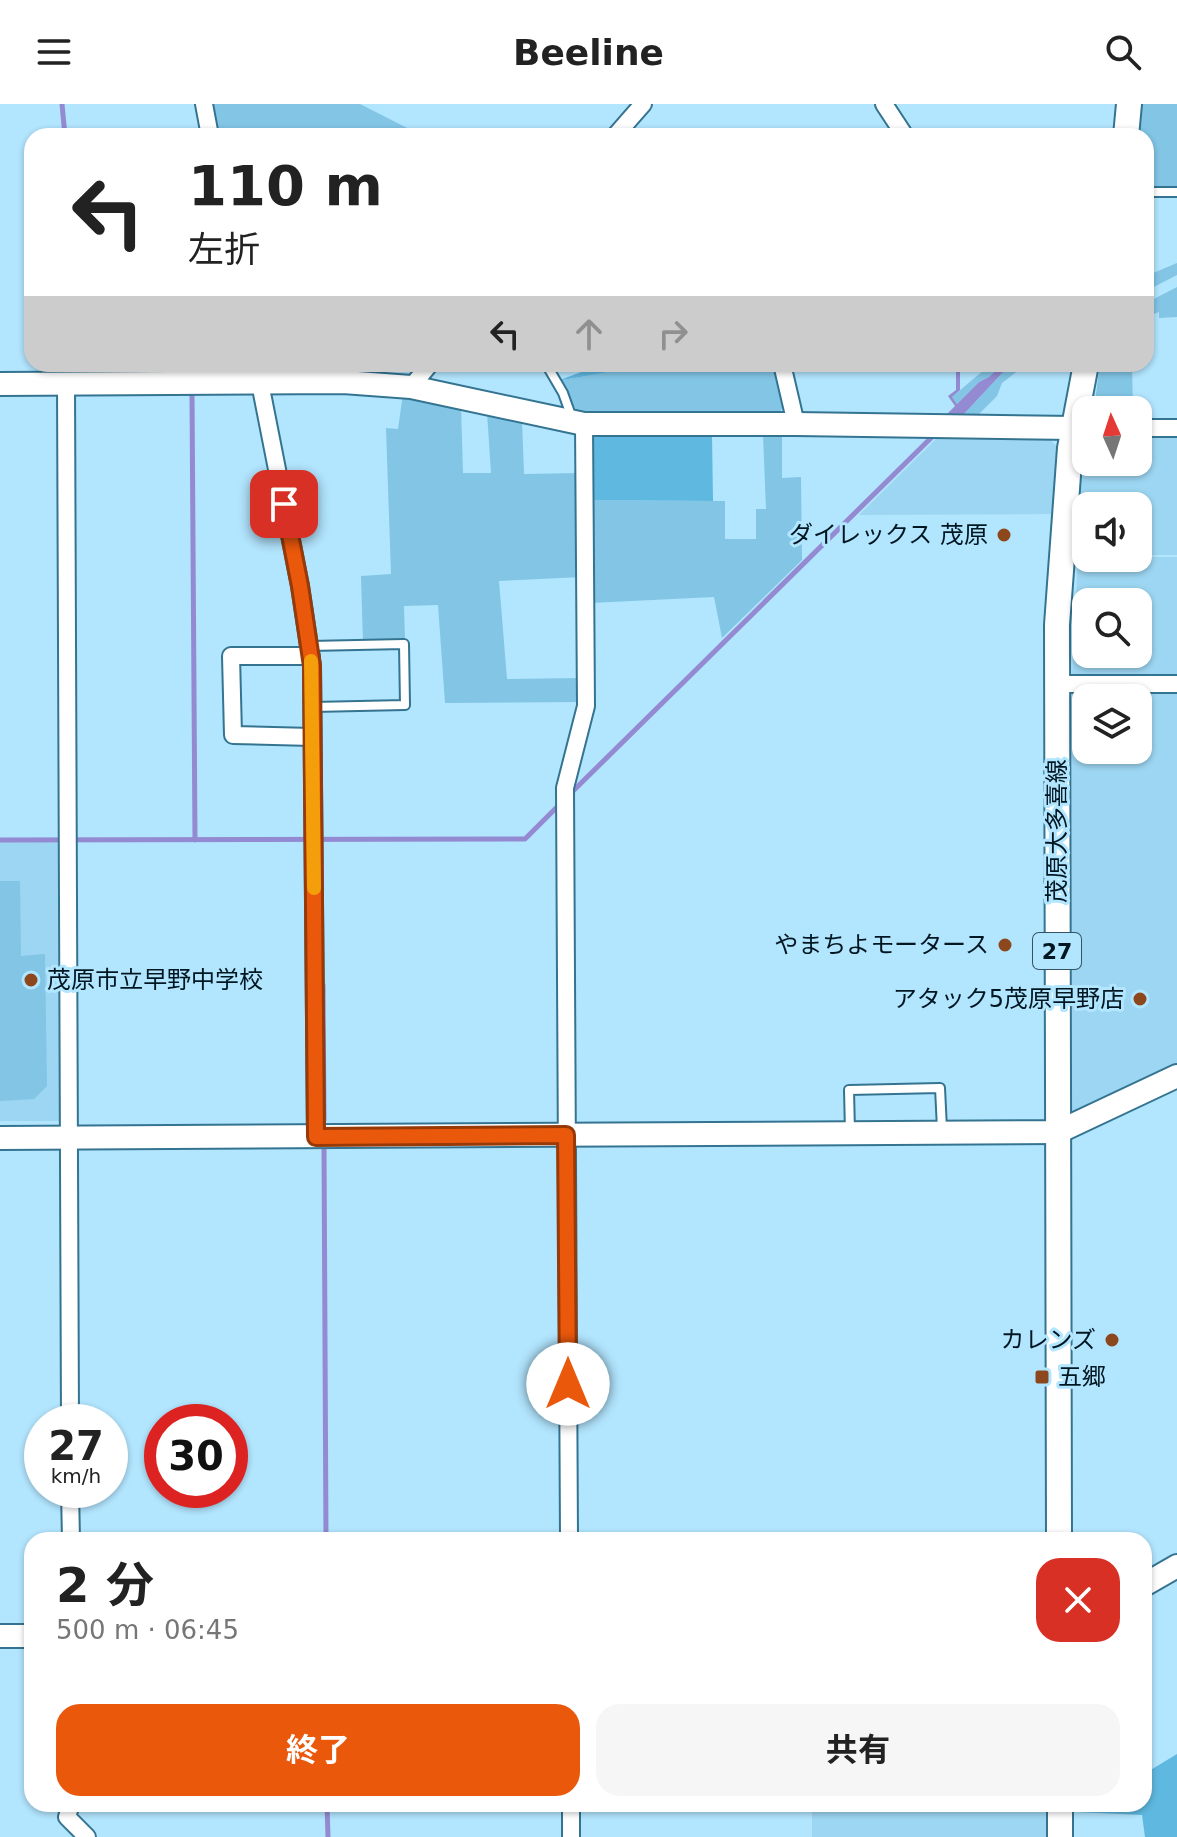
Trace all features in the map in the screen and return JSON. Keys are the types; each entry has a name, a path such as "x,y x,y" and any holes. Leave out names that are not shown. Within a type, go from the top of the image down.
{"main road":[{"path":"1127,128 1129,104"},
{"name":"茂原大多喜線","path":"1083,396 1085,372"},
{"name":"茂原大多喜線","path":"1059,1532 1057,684 1060,586 1072,444"},
{"path":"1060,1812 1060,1837"}],"street":[{"path":"204,104 208,128"},
{"path":"622,128 643,104"},
{"path":"884,104 900,128"},
{"path":"411,387 423,372"},
{"path":"784,372 796,424"},
{"path":"257,374 310,651 316,1137"},
{"path":"0,384 257,374 411,387 578,423 1072,428"},
{"path":"66,383 70,1404"},
{"path":"569,1532 565,788 586,706 578,423"},
{"path":"1152,428 1177,428"},
{"path":"310,651 231,656 233,735 312,737"},
{"path":"1057,684 1177,684"},
{"path":"0,1138 1058,1132 1177,1076"},
{"path":"70,1508 71,1532"},
{"path":"1152,1580 1177,1566"},
{"path":"0,1636 24,1636"},
{"path":"69,1812 67,1817 87,1837"},
{"path":"571,1812 571,1837"}],"lane":[{"path":"1154,192 1177,192"},
{"path":"551,372 578,423"},
{"path":"310,651 404,644 405,705 312,707"},
{"path":"850,1133 849,1090 940,1088 942,1132"}],"shaded area":[{"path":"210,104 360,104 407,128 215,128"},
{"path":"1142,104 1177,104 1177,187 1154,188 1154,128 1140,128"},
{"path":"1177,263 1177,275 1154,287 1154,273"},
{"path":"1177,287 1177,317 1159,318 1159,312 1154,314 1154,299"},
{"path":"581,372 609,372 557,381"},
{"path":"609,372 779,372 786,403 778,415 577,411 557,381"},
{"path":"956,372 960,372 960,390 952,397 957,404 979,382 994,372 1003,372 962,416 945,416 955,406 948,396 956,390"},
{"path":"982,372 995,372 979,382 957,404 952,397"},
{"path":"1003,372 1016,372 1002,383 997,396 976,417 962,416"},
{"path":"1099,372 1132,372 1133,396 1096,396"},
{"path":"403,394 461,407 463,473 491,473 487,412 522,420 524,474 581,473 582,577 499,581 507,679 583,678 582,702 445,703 438,605 404,606 405,640 363,641 361,576 391,574 386,428 398,429"},
{"path":"593,435 712,435 713,501 588,500 588,445"},
{"path":"763,435 782,435 782,478 801,477 802,560 722,638 714,597 590,603 588,500 725,501 725,539 756,539 756,509 766,509"},
{"path":"1152,436 1177,436 1177,555 1152,555 1152,492 1081,492 1082,476 1152,476"},
{"path":"937,438 1048,438 1062,451 1055,514 859,515"},
{"path":"1152,557 1177,557 1177,674 1072,674 1072,668 1152,668 1152,588 1076,588 1077,572 1152,572"},
{"path":"1152,691 1177,691 1177,1066 1072,1115 1070,692 1072,764 1152,764"},
{"name":"茂原市立早野中学校","path":"0,840 63,840 62,1121 0,1121"},
{"path":"0,881 20,881 21,956 45,954 47,1086 34,1099 0,1101"},
{"path":"1177,1754 1177,1837 1145,1837 1142,1815 1076,1812 1152,1812 1152,1769"},
{"path":"812,1812 1049,1812 1050,1837 812,1837"}],"waterway":[{"path":"62,104 64,128"},
{"path":"192,394 195,840"},
{"path":"570,794 936,433"},
{"path":"0,840 525,839 560,804"},
{"path":"323,985 324,1120"},
{"path":"324,1144 326,1532"},
{"path":"327,1812 328,1837"}],"slow traffic":[{"path":"311,661 314,888"}],"place":[{"name":"ダイレックス 茂原","path":"1004,535"},
{"name":"やまちよモータース","path":"1005,945"},
{"name":"茂原市立早野中学校","path":"31,980"},
{"name":"アタック5茂原早野店","path":"1140,999"},
{"name":"カレンズ","path":"1112,1340"},
{"name":"五郷","path":"1042,1377"}],"route":[{"path":"284,504 312,666 316,1137 566,1135 568,1384"}]}
